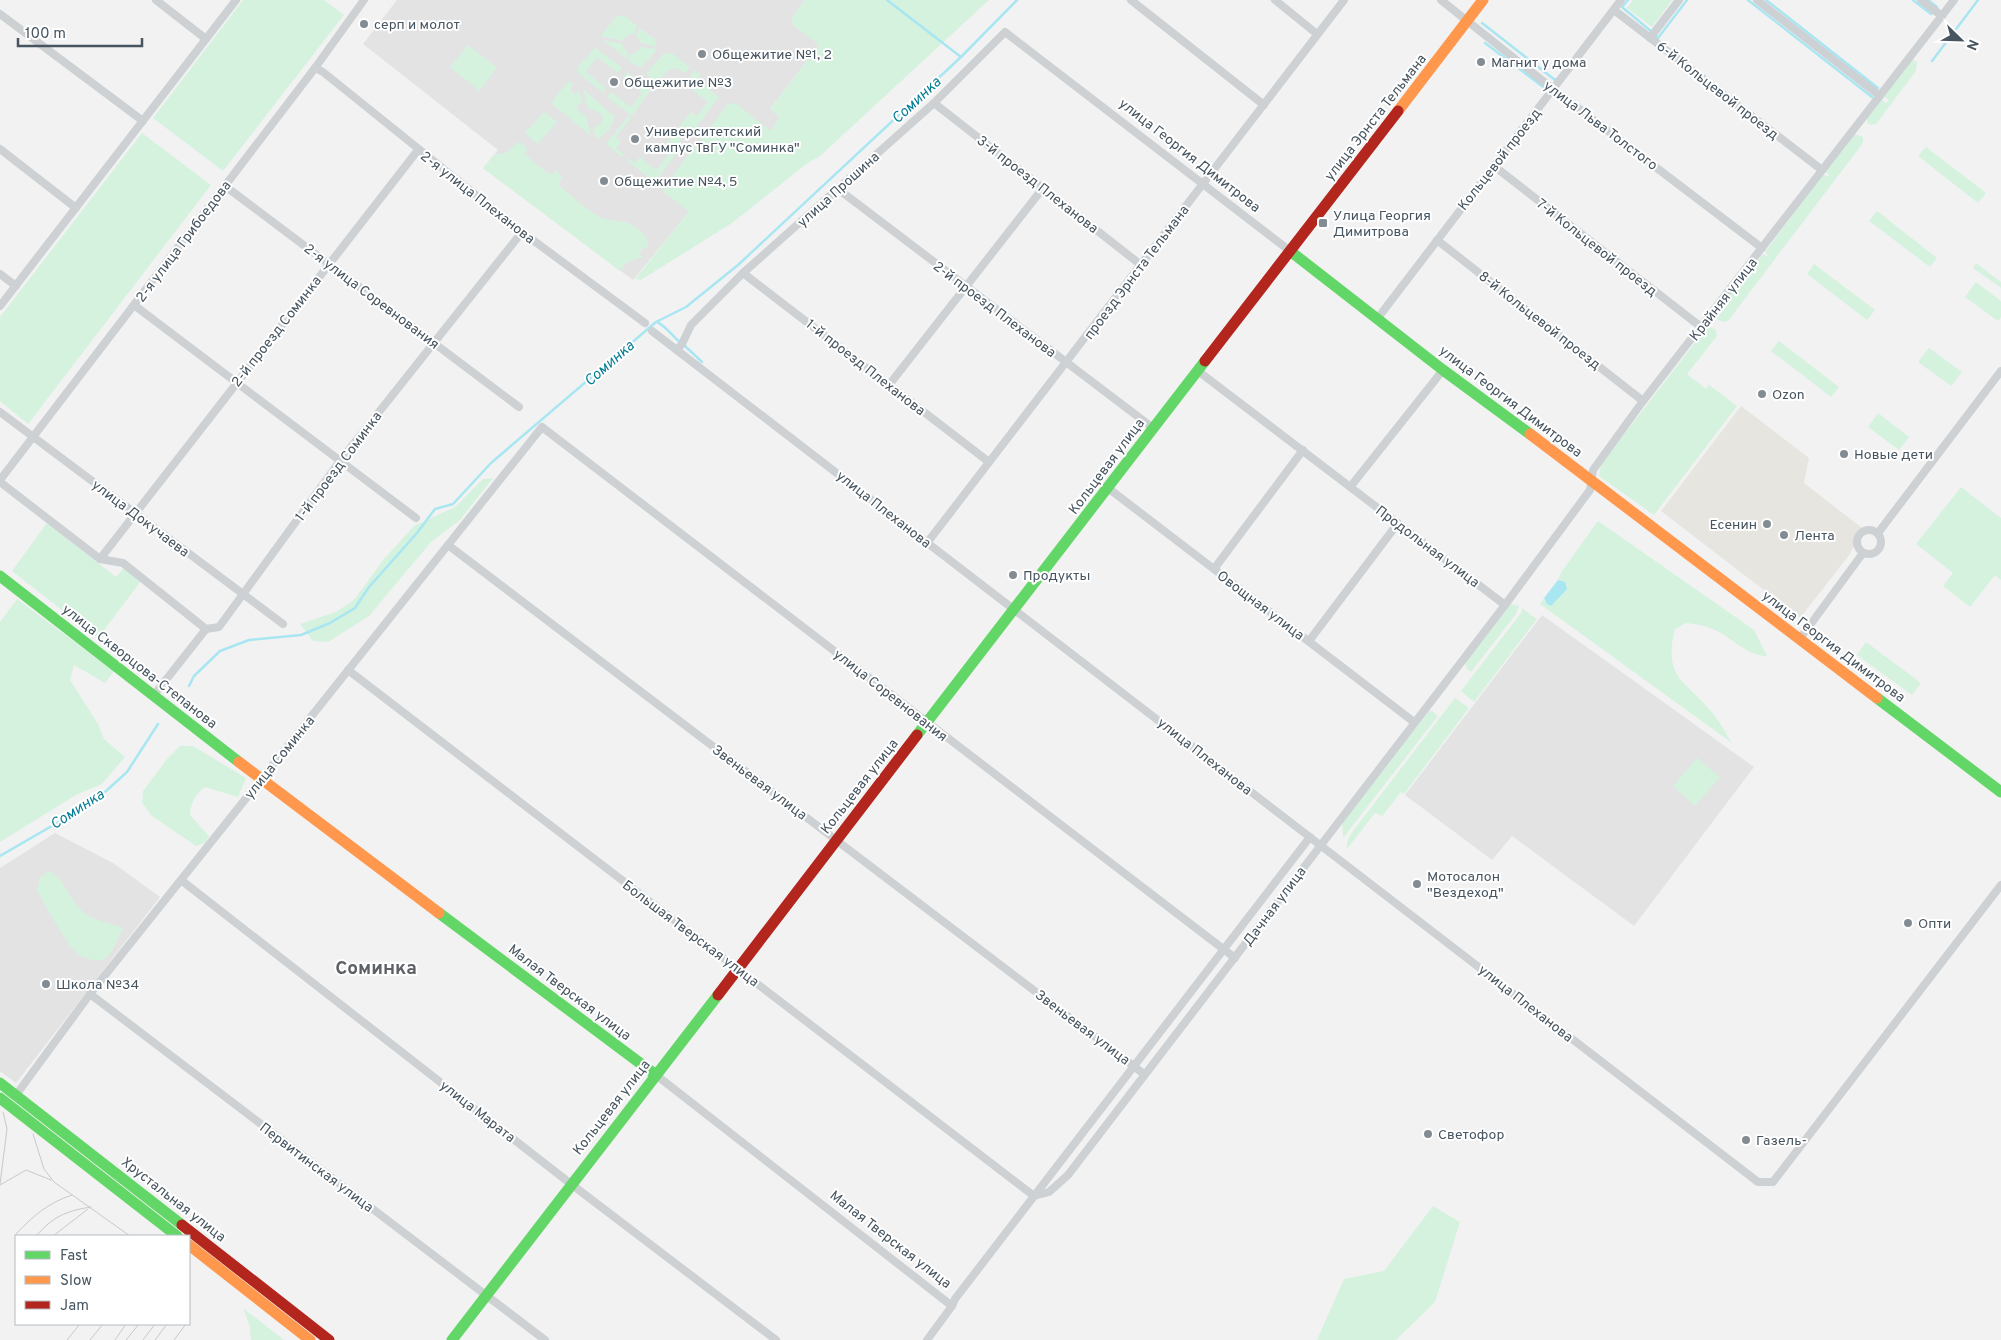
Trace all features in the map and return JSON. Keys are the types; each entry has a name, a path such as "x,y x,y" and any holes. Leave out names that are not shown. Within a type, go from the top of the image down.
{"main road":[{"name":"улица Эрнста Тельмана","path":"1290,251 1483,0"},
{"name":"улица Георгия Димитрова","path":"1290,251 1443,370 1591,480 2001,792"},
{"name":"Кольцевая улица","path":"452,1340 1290,251"},
{"name":"улица Скворцова-Степанова","path":"0,576 261,779"},
{"name":"Малая Тверская улица","path":"261,779 656,1075"},
{"name":"Хрустальная улица","path":"0,1082 329,1340"},
{"path":"4,1102 16,1095"},
{"name":"Хрустальная улица","path":"4,1102 176,1235"},
{"name":"Хрустальная улица","path":"190,1246 310,1340"}],"street":[{"path":"156,0 206,39"},
{"path":"0,306 236,0"},
{"name":"2-я улица Грибоедова","path":"0,481 315,68 364,0"},
{"path":"1131,0 1264,105"},
{"path":"1275,0 1317,34"},
{"name":"проезд Эрнста Тельмана","path":"928,543 1344,0"},
{"name":"улица Льва Толстого","path":"1441,0 1553,89 1762,248"},
{"name":"Кольцевой проезд","path":"1376,319 1621,0"},
{"path":"1650,38 1679,0"},
{"path":"1757,0 1880,96"},
{"path":"1921,0 1942,16"},
{"name":"Крайняя улица","path":"1505,605 1590,490 1593,470 1643,401 1954,0"},
{"name":"6-й Кольцевой проезд","path":"1614,10 1822,170"},
{"path":"0,14 143,122"},
{"name":"улица Георгия Димитрова","path":"1005,32 1290,251"},
{"name":"улица Прошина","path":"677,350 691,325 743,273 934,103 1005,32"},
{"name":"2-я улица Плеханова","path":"315,68 323,72 522,232 645,323"},
{"name":"3-й проезд Плеханова","path":"934,103 1141,265"},
{"path":"0,149 76,208"},
{"name":"2-й проезд Соминка","path":"100,559 418,150"},
{"name":"7-й Кольцевой проезд","path":"1494,166 1701,327"},
{"name":"2-я улица Соревнования","path":"224,186 519,407"},
{"path":"889,385 1043,188"},
{"name":"2-й проезд Плеханова","path":"838,189 1153,428"},
{"name":"1-й проезд Соминка","path":"154,695 206,629 219,628 340,461 522,232"},
{"name":"8-й Кольцевой проезд","path":"1437,240 1643,401"},
{"name":"1-й проезд Плеханова","path":"743,273 989,462"},
{"path":"0,274 16,286"},
{"path":"134,305 416,518"},
{"name":"улица Плеханова","path":"652,331 1758,1182 1773,1182 2001,885"},
{"name":"Продольная улица","path":"1198,370 1505,605"},
{"path":"1351,486 1443,370"},
{"path":"1878,533 2001,371"},
{"name":"улица Докучаева","path":"0,412 32,438 283,624"},
{"name":"улица Соминка","path":"16,1095 90,994 527,444 542,427 547,430"},
{"name":"улица Соревнования","path":"547,430 1235,958"},
{"path":"1214,569 1303,450"},
{"path":"0,481 100,559 123,563 206,629"},
{"name":"Овощная улица","path":"1108,488 1414,722"},
{"path":"1309,641 1398,523"},
{"path":"1868,530 1878,533 1881,539 1879,550 1873,554 1863,553 1858,546 1859,535 1868,530"},
{"name":"Звеньевая улица","path":"448,545 1144,1074"},
{"path":"1799,640 1863,553"},
{"name":"Дачная улица","path":"1034,1196 1050,1192 1068,1175 1505,605"},
{"name":"Большая Тверская улица","path":"348,670 1034,1196"},
{"name":"Дачная улица","path":"927,1340 955,1299 1310,837"},
{"name":"улица Марата","path":"181,880 571,1184 776,1340"},
{"name":"Первитинская улица","path":"90,994 545,1340"},
{"name":"Малая Тверская улица","path":"656,1075 952,1306"}],"shaded area":[{"name":"Университетский кампус ТвГУ \"Соминка\"","path":"397,0 805,0 792,18 819,45 770,109 780,117 772,131 689,212 633,280 483,168 498,150 363,44"},
{"path":"1741,406 1809,458 1804,483 1862,528 1850,554 1800,618 1661,511"},
{"path":"1542,615 1754,767 1634,926 1512,836 1492,860 1405,795"},
{"name":"Школа №34","path":"55,833 113,863 160,897 16,1083 0,1071 0,868"}],"green space":[{"path":"243,0 324,0 344,15 223,171 153,118"},
{"path":"805,0 989,0 819,157 809,162 732,223 641,280 635,279 689,212 664,192 664,187 728,104 735,103 771,131 780,117 770,109 819,45 793,25 792,18"},
{"path":"1633,0 1672,0 1652,27 1627,8"},
{"path":"617,15 626,17 637,26 634,34 626,36 623,41 601,36"},
{"path":"639,28 655,39 656,47 641,43 636,36"},
{"path":"603,40 623,44 623,48 628,52 627,59"},
{"path":"468,45 497,68 479,91 450,67"},
{"path":"641,47 656,49 641,68 628,61 631,54"},
{"path":"595,48 622,67 618,73 597,57 586,72 606,88 603,93 577,72 579,65"},
{"path":"663,54 673,54 690,67 685,74 678,68 668,70 652,89 646,84 651,78 646,74"},
{"path":"1912,59 1917,62 1916,71 1876,124 1870,125 1867,122 1867,117 1881,99 1886,103 1889,100 1884,96"},
{"path":"693,70 700,74 698,80 719,97 695,129 685,132 679,127 691,112 697,116 708,102 690,88 694,83 690,79"},
{"path":"628,72 651,90 632,116 607,97 611,92 631,107 642,93 623,78"},
{"path":"570,81 573,84 570,91 575,94 579,91 583,102 578,105 577,110 586,116 591,136 553,105 552,102"},
{"path":"583,89 615,117 609,130 598,139 596,139 593,128 601,123 603,117 600,113 588,108"},
{"path":"544,112 557,122 538,144 525,133"},
{"path":"628,116 631,118 616,137 621,142 616,148 624,154 622,157 606,144"},
{"path":"142,133 211,185 28,424 0,401 0,317"},
{"path":"675,133 680,137 681,148 657,179 652,180 626,160 627,158 635,163 640,157 656,170 668,155 661,150"},
{"path":"1855,134 1863,137 1863,143 1728,321 1723,322 1717,319 1716,314 1763,254 1768,255 1765,252 1823,174 1828,177 1829,175 1825,172"},
{"path":"516,143 522,143 527,149 524,154 550,175 556,171 562,176 559,185 591,212 605,219 622,221 642,232 648,240 647,248 644,247 639,254 643,257 627,262 620,271 483,168 495,154 507,152"},
{"path":"1926,147 1986,193 1978,203 1918,156"},
{"path":"1877,211 1937,258 1930,267 1869,221"},
{"path":"1976,263 2001,282 2001,288 1973,268"},
{"path":"1814,264 1875,310 1867,320 1807,274"},
{"path":"1976,282 2001,301 2001,317 1998,321 1965,297"},
{"path":"1708,326 1716,330 1717,336 1687,374 1706,389 1709,385 1737,406 1654,515 1599,476 1601,464"},
{"path":"1779,341 1839,387 1831,397 1771,351"},
{"path":"1929,348 1962,372 1951,386 1918,362"},
{"path":"1878,413 1909,437 1899,450 1868,427"},
{"path":"493,478 460,520 431,542 369,616 328,642 313,641 300,624 336,612 354,600 384,559 414,526 455,507 483,479"},
{"path":"1961,487 2001,518 2001,580 1995,575 1970,607 1943,586 1953,573 1916,544"},
{"path":"1598,521 1754,630 1767,656 1751,653 1725,635 1707,627 1686,623 1675,629 1672,659 1675,670 1687,687 1715,716 1732,743 1540,604 1544,598 1545,602 1561,580 1558,580 1562,571"},
{"path":"47,523 116,577 124,568 141,581 98,638 12,571"},
{"path":"17,599 114,671 105,683 74,665 70,680 98,724 104,739 125,757 102,784 76,795 0,842 0,622"},
{"path":"1511,604 1519,606 1516,614 1471,672 1467,669 1465,663"},
{"path":"1522,608 1537,619 1474,702 1461,691 1521,613"},
{"path":"1866,642 1921,683 1912,695 1857,655"},
{"path":"1455,698 1469,708 1404,794 1401,792 1382,816 1375,813 1346,850 1348,839 1353,831"},
{"path":"1429,711 1438,716 1343,838 1342,823"},
{"path":"180,746 193,746 246,778 238,797 205,787 196,796 190,815 209,836 205,843 196,846 152,816 142,803 143,791 167,759"},
{"path":"1697,758 1720,777 1695,806 1673,786"},
{"path":"49,871 58,878 74,902 87,915 123,928 111,953 103,960 89,959 80,955 72,948 56,924 37,891 40,877"},
{"path":"1433,1206 1460,1222 1435,1302 1396,1340 1317,1340 1344,1279 1384,1271"},
{"path":"243,1308 284,1340 251,1340 250,1327"}],"water":[{"path":"1558,580 1565,582 1567,589 1551,606 1547,604 1544,598"}],"waterway":[{"path":"887,0 961,57"},
{"name":"Соминка","path":"189,686 194,676 220,651 249,640 301,635 330,623 355,608 369,587 417,533 435,509 453,504 491,463 656,322 686,307 738,265 961,57 1017,0"},
{"path":"1628,0 1622,7 1652,32"},
{"path":"1655,35 1658,38 1687,0"},
{"path":"1748,0 1872,97"},
{"path":"1766,0 1878,88"},
{"path":"1913,0 1931,14"},
{"path":"1928,0 1937,7"},
{"path":"1932,61 1978,0"},
{"path":"1482,23 1556,79"},
{"path":"1485,43 1546,89"},
{"path":"657,322 681,343"},
{"path":"684,345 702,362"},
{"name":"Соминка","path":"0,856 95,801 127,772 158,724"}],"tram line":[{"path":"0,1184 7,1129 3,1112"},
{"path":"33,1134 44,1169 54,1182 129,1235"},
{"path":"0,1185 26,1170 51,1180"},
{"path":"16,1234 42,1210 72,1195"},
{"path":"37,1235 60,1216 91,1207"},
{"path":"54,1235 88,1209"},
{"path":"67,1340 79,1325"},
{"path":"90,1340 102,1325"},
{"path":"115,1340 125,1325"},
{"path":"126,1340 138,1325"},
{"path":"143,1340 154,1325"},
{"path":"155,1340 166,1325"},
{"path":"174,1340 185,1325"}],"traffic: fast":[{"path":"1290,251 1443,370 1530,434"},
{"path":"917,735 1205,361"},
{"path":"0,576 239,762"},
{"path":"1877,698 2001,792"},
{"path":"439,913 656,1075"},
{"path":"452,1340 718,995"},
{"path":"0,1083 182,1225"},
{"path":"0,1098 176,1235"}],"traffic: slow":[{"path":"1398,111 1483,0"},
{"path":"1530,434 1877,698"},
{"path":"239,762 439,913"},
{"path":"190,1246 310,1340"}],"traffic: jam":[{"path":"1205,361 1398,111"},
{"path":"718,995 917,735"},
{"path":"182,1225 329,1340"}],"place":[{"name":"серп и молот","path":"364,24"},
{"name":"Общежитие №1, 2","path":"702,54"},
{"name":"Магнит у дома","path":"1481,62"},
{"name":"Общежитие №3","path":"614,82"},
{"name":"Университетский кампус ТвГУ \"Соминка\"","path":"635,139"},
{"name":"Общежитие №4, 5","path":"604,181"},
{"name":"Улица Георгия Димитрова","path":"1323,223"},
{"name":"Ozon","path":"1762,394"},
{"name":"Новые дети","path":"1844,454"},
{"name":"Есенин","path":"1767,524"},
{"name":"Лента","path":"1784,535"},
{"name":"Продукты","path":"1013,575"},
{"name":"Мотосалон \"Вездеход\"","path":"1417,884"},
{"name":"Опти","path":"1908,923"},
{"name":"Школа №34","path":"46,984"},
{"name":"Светофор","path":"1428,1134"},
{"name":"Газель-","path":"1746,1140"}],"district":[{"name":"Соминка","path":"376,967"}]}
